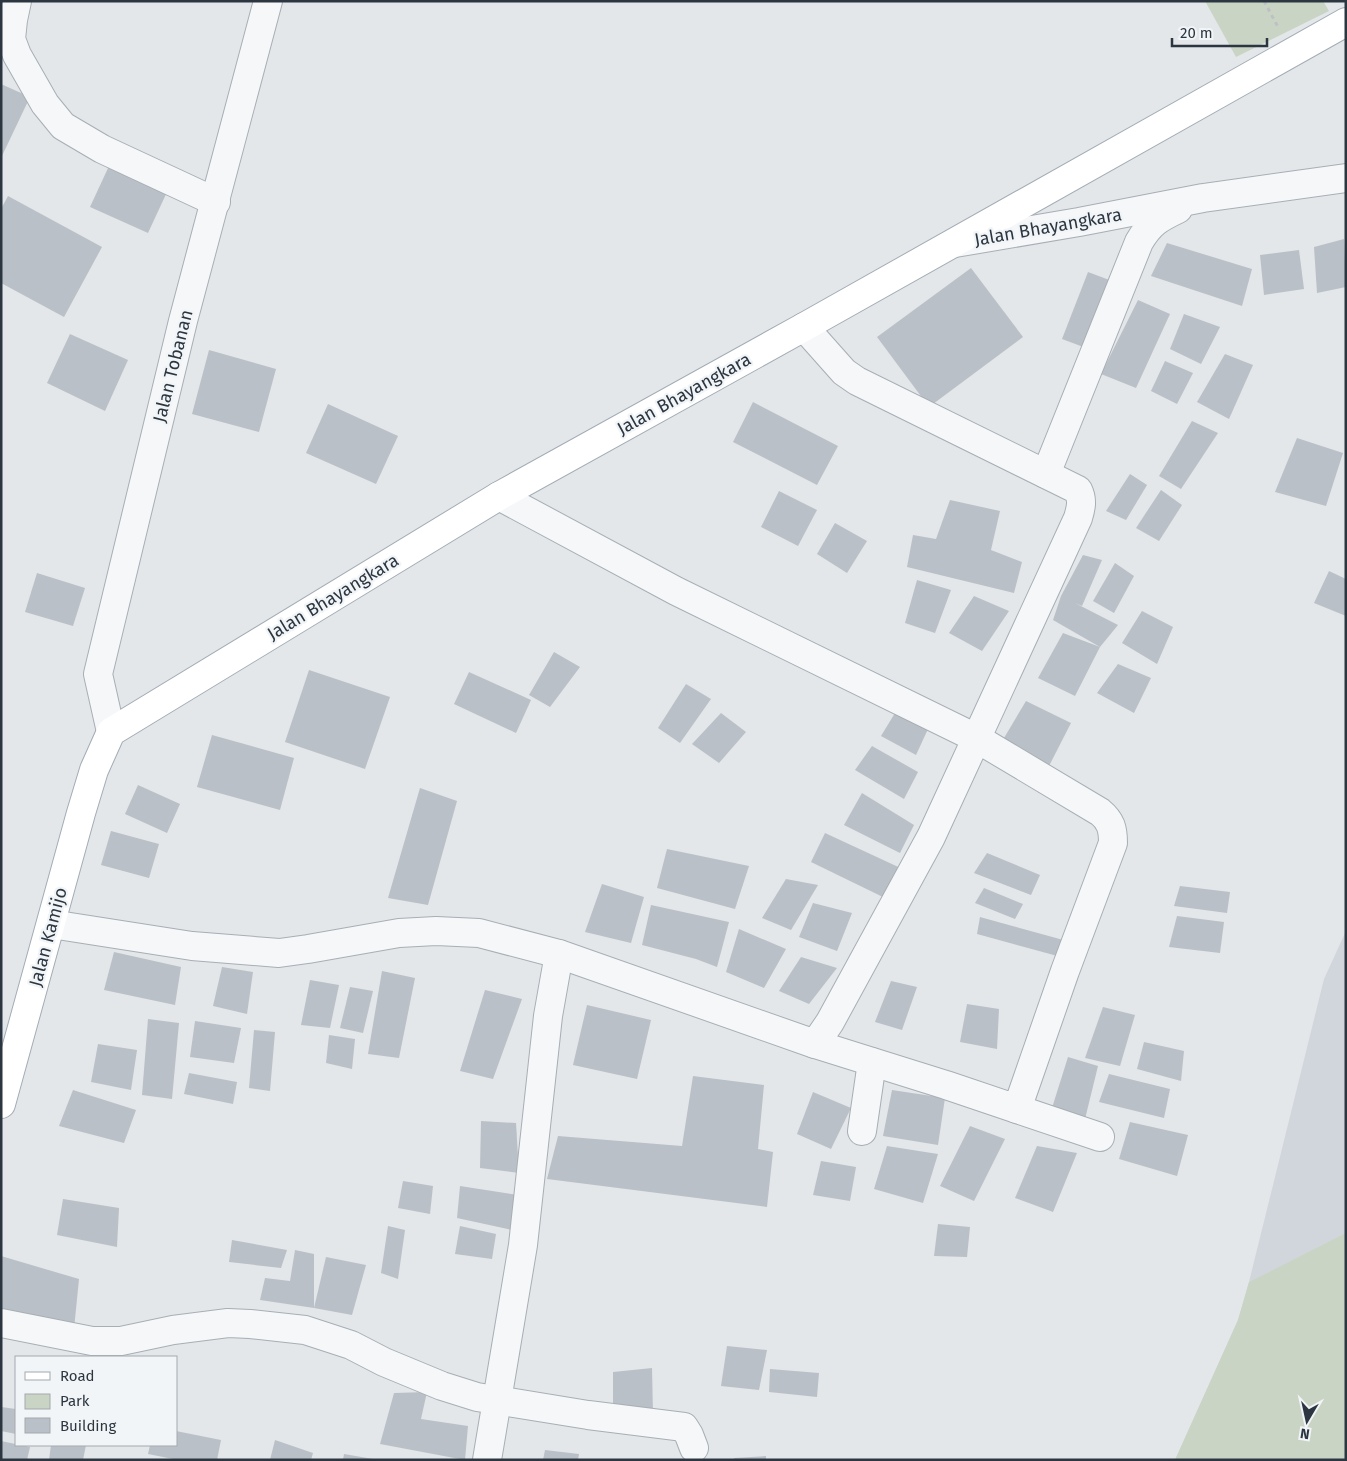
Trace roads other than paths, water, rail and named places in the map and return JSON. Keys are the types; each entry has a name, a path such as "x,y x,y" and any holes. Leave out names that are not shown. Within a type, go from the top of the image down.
{"main road":[{"path":"949,244 1346,22"},
{"name":"Jalan Bhayangkara","path":"111,732 500,496 949,244"},
{"name":"Jalan Kamijo","path":"1,1104 94,770 111,732"}],"street":[{"path":"17,1 6,28 21,62 45,104 63,126 102,149 216,202"},
{"name":"Jalan Tobanan","path":"111,732 98,674 183,321 268,1"},
{"name":"Jalan Bhayangkara","path":"949,244 1079,222 1203,198 1346,178"},
{"path":"1046,474 1139,242 1147,228 1161,217 1203,198"},
{"path":"804,327 844,372 857,382 1078,490 1081,496 1078,518 931,837 830,1022 815,1044"},
{"path":"500,496 676,592 976,738 1108,818 1113,829 1113,842 1065,971 1017,1109"},
{"path":"51,924 192,946 279,953 308,950 399,932 479,933 559,954 815,1044 946,1085 1100,1137"},
{"path":"488,1460 523,1245 548,1016 559,954"},
{"path":"862,1131 872,1062"},
{"path":"1,1323 92,1342 121,1341 173,1330 228,1323 305,1330 351,1346 442,1386 477,1397 588,1415 684,1427 689,1434 694,1448"}]}
